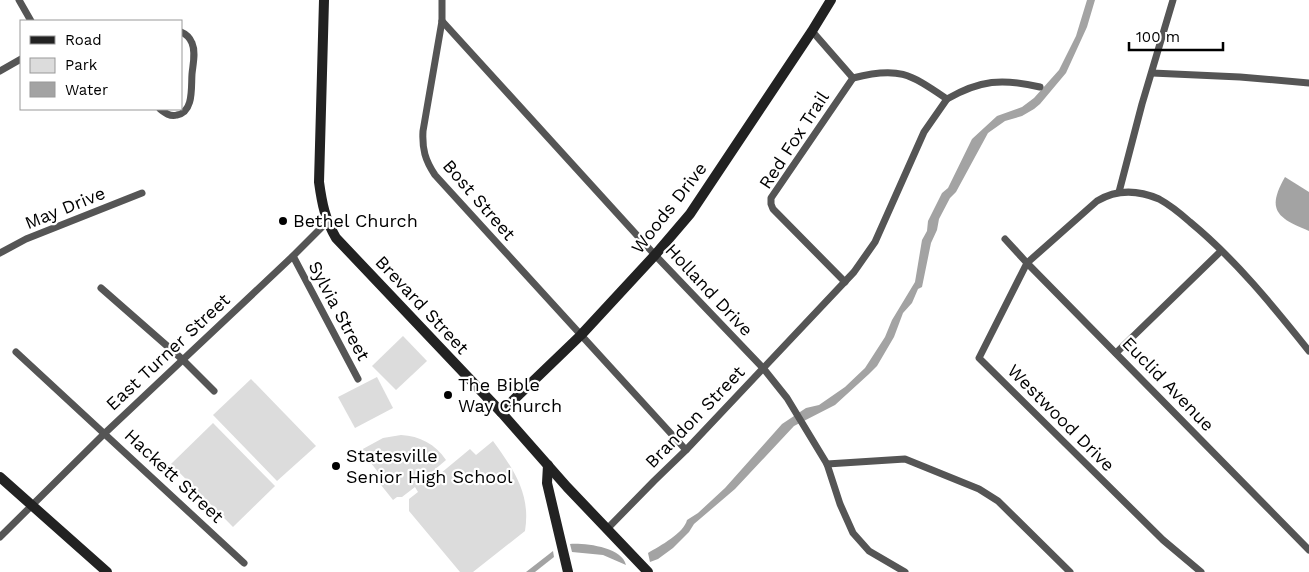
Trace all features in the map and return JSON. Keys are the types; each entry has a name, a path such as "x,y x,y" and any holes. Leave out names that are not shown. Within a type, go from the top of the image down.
{"street":[{"path":"19,0 30,20"},
{"name":"Brevard Street","path":"324,0 319,182 321,202 327,222 336,238 501,412 648,572"},
{"name":"Bost Street","path":"442,0 442,22 423,131 422,147 426,162 435,175 686,450"},
{"name":"Woods Drive","path":"501,412 580,335 655,255 690,214 831,0"},
{"path":"1119,192 1173,0"},
{"name":"Holland Drive","path":"442,22 655,255 763,368 787,398 827,464 846,519 860,543 869,552 905,572"},
{"path":"812,31 853,78 874,72 890,71 918,79 947,99 966,88 986,82 1007,82 1040,87"},
{"path":"162,110 171,116 180,115 187,110 190,101 194,52 192,42 185,33 182,32"},
{"path":"0,71 20,60"},
{"path":"1152,73 1240,77 1309,83"},
{"name":"Red Fox Trail","path":"845,282 773,209 771,198 853,78"},
{"name":"Brandon Street","path":"607,529 686,450 862,262 875,242 924,132 947,99"},
{"path":"1027,263 1097,201 1119,192 1140,193 1160,200 1177,211 1207,236 1252,282 1309,351"},
{"name":"May Drive","path":"0,253 26,240 142,193"},
{"name":"East Turner Street","path":"0,537 105,433 327,222"},
{"name":"Euclid Avenue","path":"1006,239 1027,263 1309,550"},
{"path":"1116,353 1221,250"},
{"name":"Sylvia Street","path":"293,256 358,379"},
{"name":"Westwood Drive","path":"1027,263 979,358 1163,540 1201,572"},
{"path":"101,288 182,359 214,390"},
{"name":"Hackett Street","path":"16,352 244,563"},
{"path":"827,464 905,458 979,489 998,501 1070,572"},
{"path":"548,465 547,483 568,572"},
{"path":"0,477 107,572"}],"green space":[{"path":"403,336 427,361 396,390 372,366"},
{"path":"377,377 393,408 355,428 338,397"},
{"path":"251,379 316,446 277,481 213,415"},
{"path":"213,423 275,486 233,527 171,464"},
{"path":"401,435 427,442 437,449 446,460 426,477 429,483 470,449 476,455 493,441 514,472 523,494 526,518 525,531 473,572 460,572 409,511 409,499 418,492 415,487 402,497 397,497 393,500 377,480 381,476 361,450 383,438"}],"water":[{"path":"1087,0 1095,0 1087,27 1066,73 1034,109 1022,116 1005,121 988,133 956,192 950,198 939,219 937,230 931,243 922,287 918,289 912,303 903,313 894,337 877,366 835,405 794,426 735,489 694,524 689,532 673,548 658,559 650,562 648,553 677,534 687,520 698,513 725,488 782,424 806,408 819,405 845,387 865,368 885,337 892,320 915,282 922,240 927,231 928,221 942,193 948,188 972,139 997,116 1022,107 1034,98 1059,70 1076,36"},
{"path":"1285,177 1309,192 1309,231 1289,222 1278,212 1276,198"},
{"path":"570,544 593,545 610,550 618,554 626,565 603,555 572,552"},
{"path":"553,551 554,557 535,572 526,572"}],"place":[{"name":"Bethel Church","path":"283,221"},
{"name":"The Bible Way Church","path":"448,395"},
{"name":"Statesville Senior High School","path":"336,466"}]}
